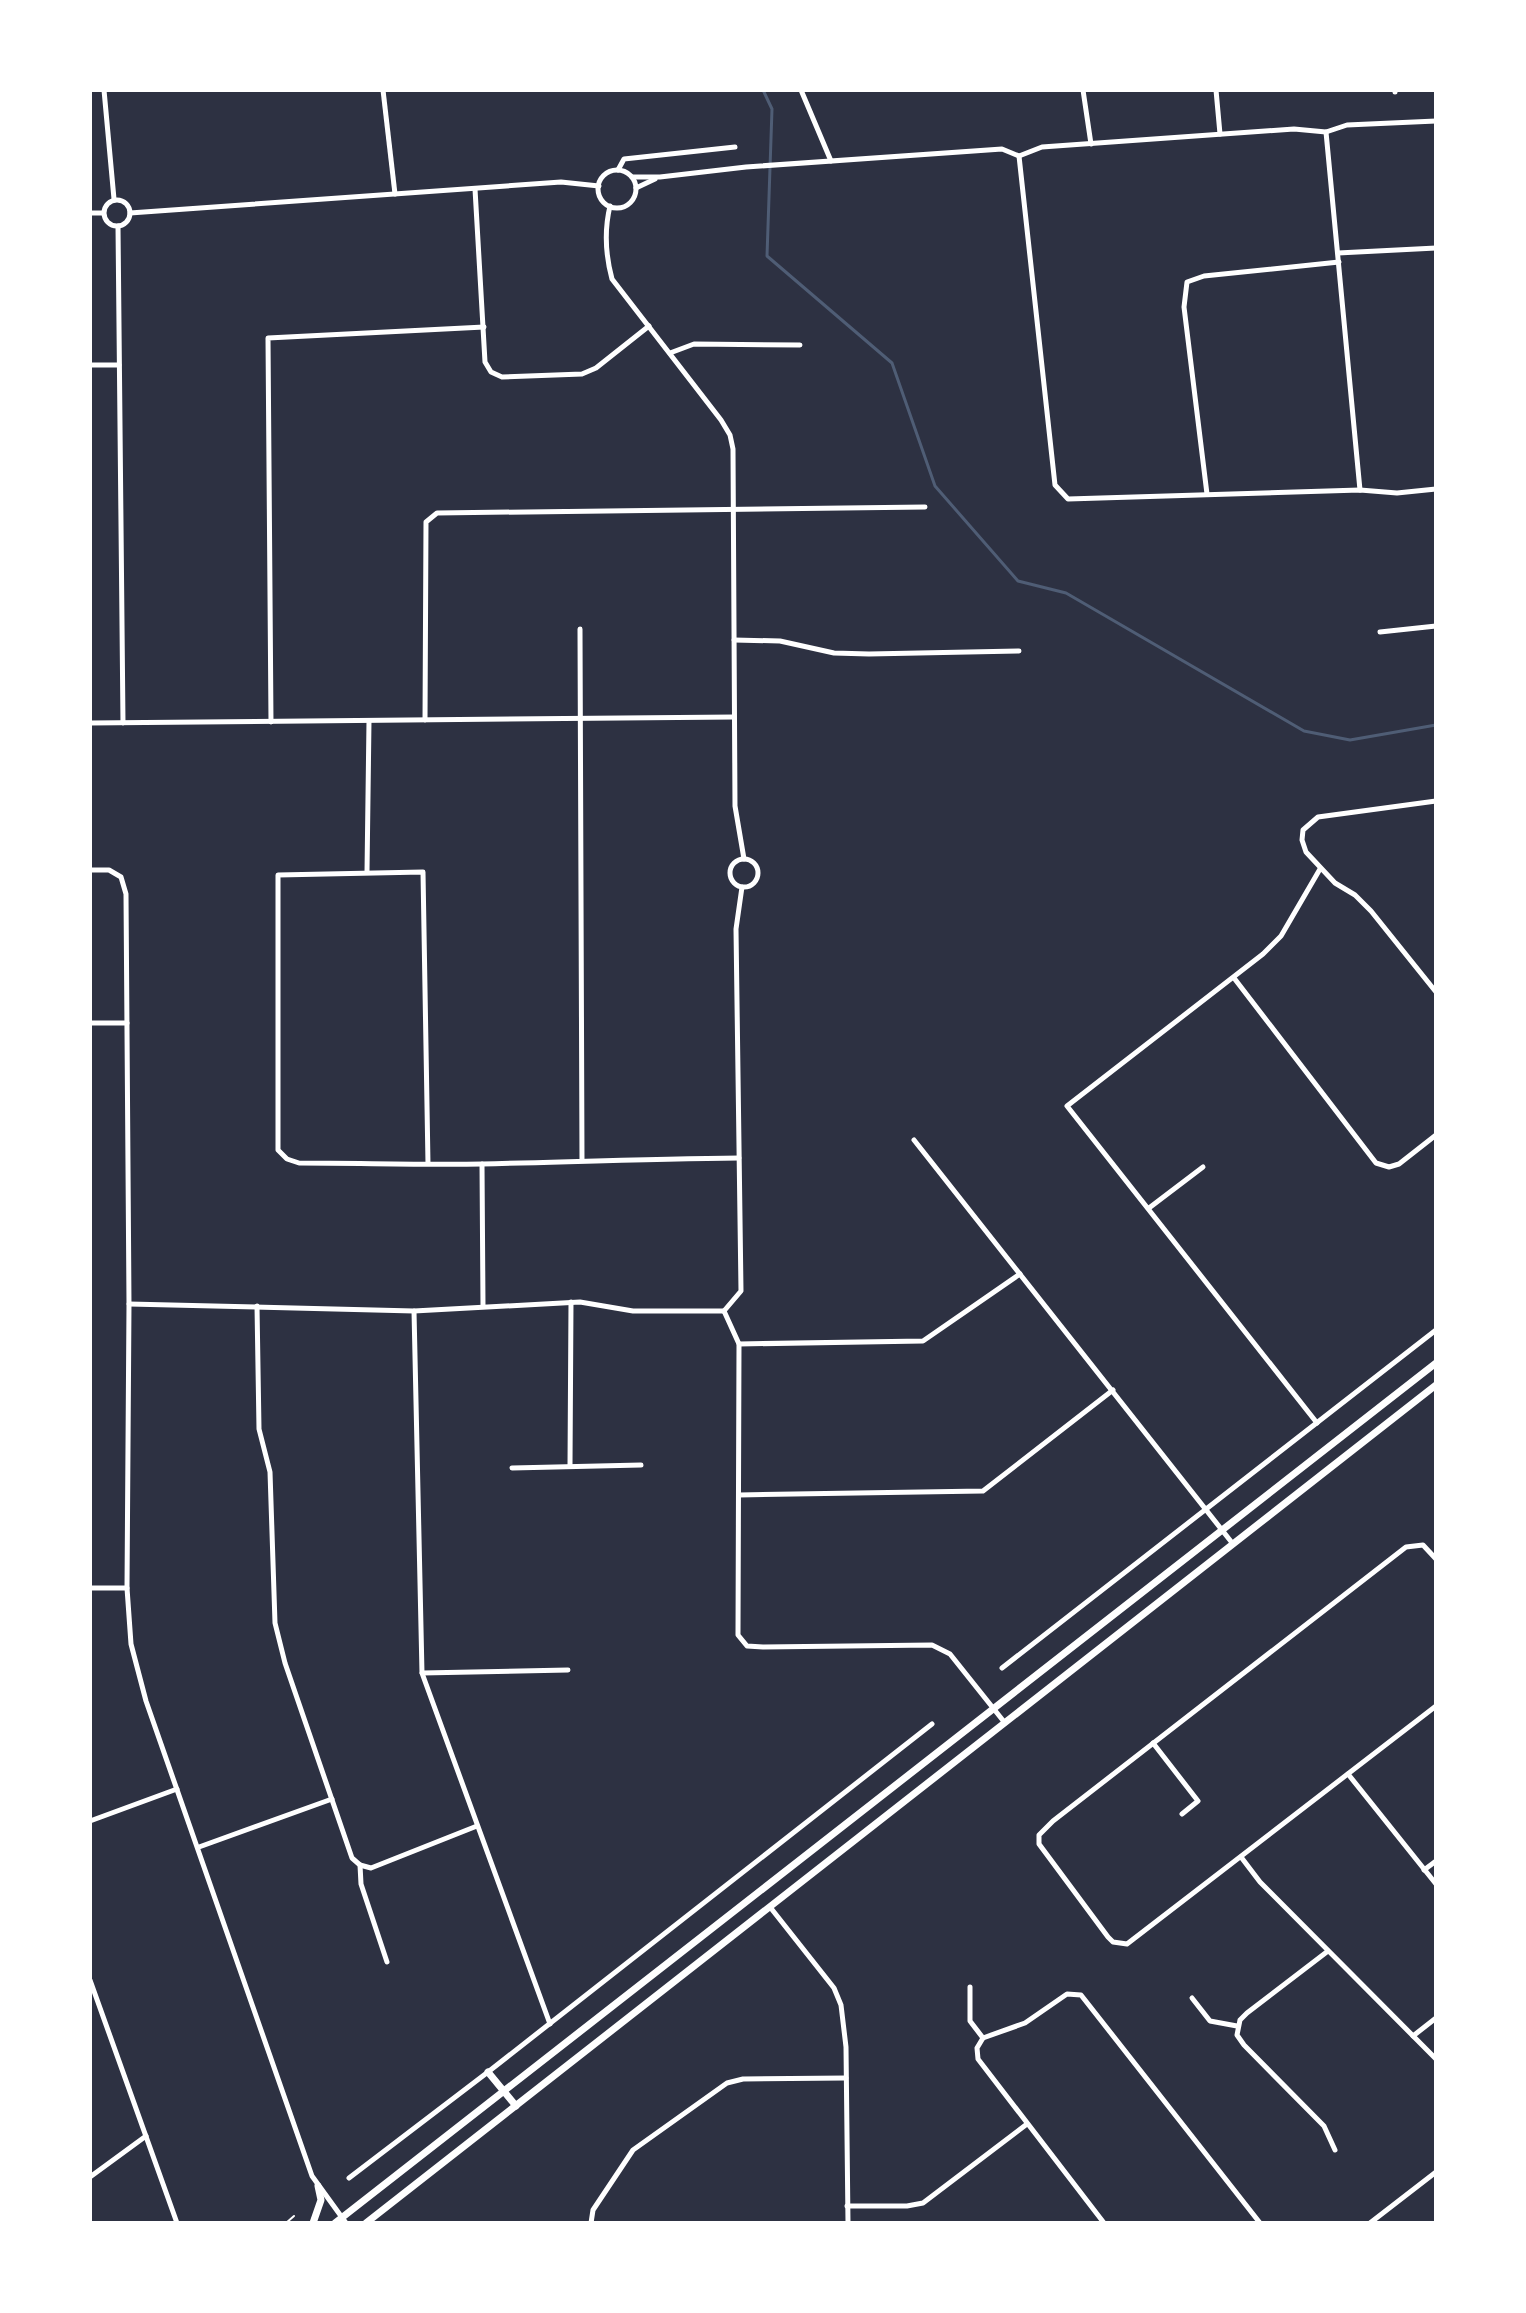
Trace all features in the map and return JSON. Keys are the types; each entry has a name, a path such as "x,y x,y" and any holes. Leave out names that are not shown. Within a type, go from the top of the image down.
{"main road":[{"path":"341,2221 1433,1365 1436,1375"},
{"path":"366,2223 1436,1385"},
{"path":"759,1893 770,1907"},
{"path":"488,2072 516,2106"},
{"path":"313,2223 321,2200 318,2186"}],"street":[{"path":"104,90 114,199"},
{"path":"383,90 395,194"},
{"path":"801,90 831,161"},
{"path":"1083,90 1091,144"},
{"path":"1216,90 1220,134"},
{"path":"632,177 636,188 632,201 623,206 610,206 600,196 599,186 605,174 618,170 632,177 660,177 746,167 1002,149 1019,156 1042,147 1294,129 1326,132 1347,125 1436,121"},
{"path":"1326,132 1360,490"},
{"path":"618,170 624,159 735,147"},
{"path":"1019,156 1055,485 1068,499 1360,490 1397,493 1436,489"},
{"path":"636,188 660,177"},
{"path":"130,213 561,182 599,186"},
{"path":"475,189 485,362 491,372 502,377 582,374 596,368 649,326"},
{"path":"103,213 106,205 114,199"},
{"path":"103,213 109,223 118,226 126,222 130,213 127,203 114,199"},
{"path":"610,206 605,228 606,259 612,279 730,435 733,449 735,806 744,859"},
{"path":"90,213 103,213"},
{"path":"118,226 123,723"},
{"path":"1338,253 1436,248"},
{"path":"1207,495 1184,307 1187,282 1204,276 1339,262"},
{"path":"271,722 268,338 484,327"},
{"path":"670,353 694,344 800,345"},
{"path":"90,365 119,365"},
{"path":"425,720 426,522 437,513 925,507"},
{"path":"1380,632 1436,626"},
{"path":"580,629 582,1159"},
{"path":"734,640 780,641 834,653 857,654 1019,651"},
{"path":"90,723 734,717"},
{"path":"367,872 369,721"},
{"path":"1436,801 1318,817 1303,830 1302,840 1306,852 1320,869 1371,911 1436,992"},
{"path":"744,859 754,864 757,871 753,883 742,887 733,882 730,871 736,861 744,859"},
{"path":"1317,1423 1067,1106 1234,978 1281,936 1320,869"},
{"path":"90,870 109,870 121,877 126,894 129,1304 127,1588 131,1644 146,1701 312,2176 341,2221"},
{"path":"428,1164 423,872 278,875 278,1150 287,1159 299,1163 428,1164 482,1164 582,1159 739,1158"},
{"path":"129,1304 414,1311 571,1302 633,1311 724,1311 741,1291 736,929 742,887"},
{"path":"1234,978 1376,1163 1389,1167 1399,1164 1436,1135"},
{"path":"90,1023 127,1023"},
{"path":"914,1140 1233,1544"},
{"path":"482,1164 483,1306"},
{"path":"1149,1208 1203,1167"},
{"path":"739,1344 923,1341 1020,1274"},
{"path":"570,1465 571,1302"},
{"path":"257,1306 259,1429 270,1472 275,1623 285,1663 352,1858 360,1865 371,1868 477,1826"},
{"path":"414,1311 422,1673 550,2024"},
{"path":"724,1311 739,1344 738,1635 747,1646 932,1645 950,1654 1005,1723"},
{"path":"1002,1668 1436,1330"},
{"path":"739,1495 983,1491 1113,1390"},
{"path":"512,1468 641,1465"},
{"path":"1436,1559 1423,1545 1406,1547 1053,1821 1039,1835 1041,1849 1108,1937 1119,1943 1132,1941 1436,1706"},
{"path":"90,1588 127,1588"},
{"path":"422,1673 568,1670"},
{"path":"349,2178 932,1724"},
{"path":"1153,1743 1198,1801 1182,1814"},
{"path":"1348,1774 1436,1884"},
{"path":"90,1821 177,1789"},
{"path":"199,1847 332,1799"},
{"path":"1241,1857 1260,1882 1436,2059"},
{"path":"1424,1870 1436,1861"},
{"path":"360,1865 361,1884 387,1962"},
{"path":"770,1907 838,1996 843,2015 848,2223"},
{"path":"1328,1951 1247,2013 1237,2026 1240,2041 1324,2126 1335,2150"},
{"path":"90,1980 177,2223"},
{"path":"970,1987 970,2021 983,2038"},
{"path":"1101,2222 978,2059 977,2048 983,2038 1025,2023 1067,1994 1081,1995 1260,2223"},
{"path":"1192,1998 1202,2015 1210,2021 1237,2026"},
{"path":"1413,2036 1436,2018"},
{"path":"591,2223 593,2210 633,2150 727,2083 743,2079 846,2078"},
{"path":"847,2206 923,2203 1027,2124"},
{"path":"90,2177 146,2136"},
{"path":"1370,2223 1436,2172"}],"lane":[{"path":"286,2223 294,2216"}],"waterway":[{"path":"763,90 772,109 767,256 892,363 935,486 1018,581 1066,593 1304,731 1350,740 1436,725"}]}
